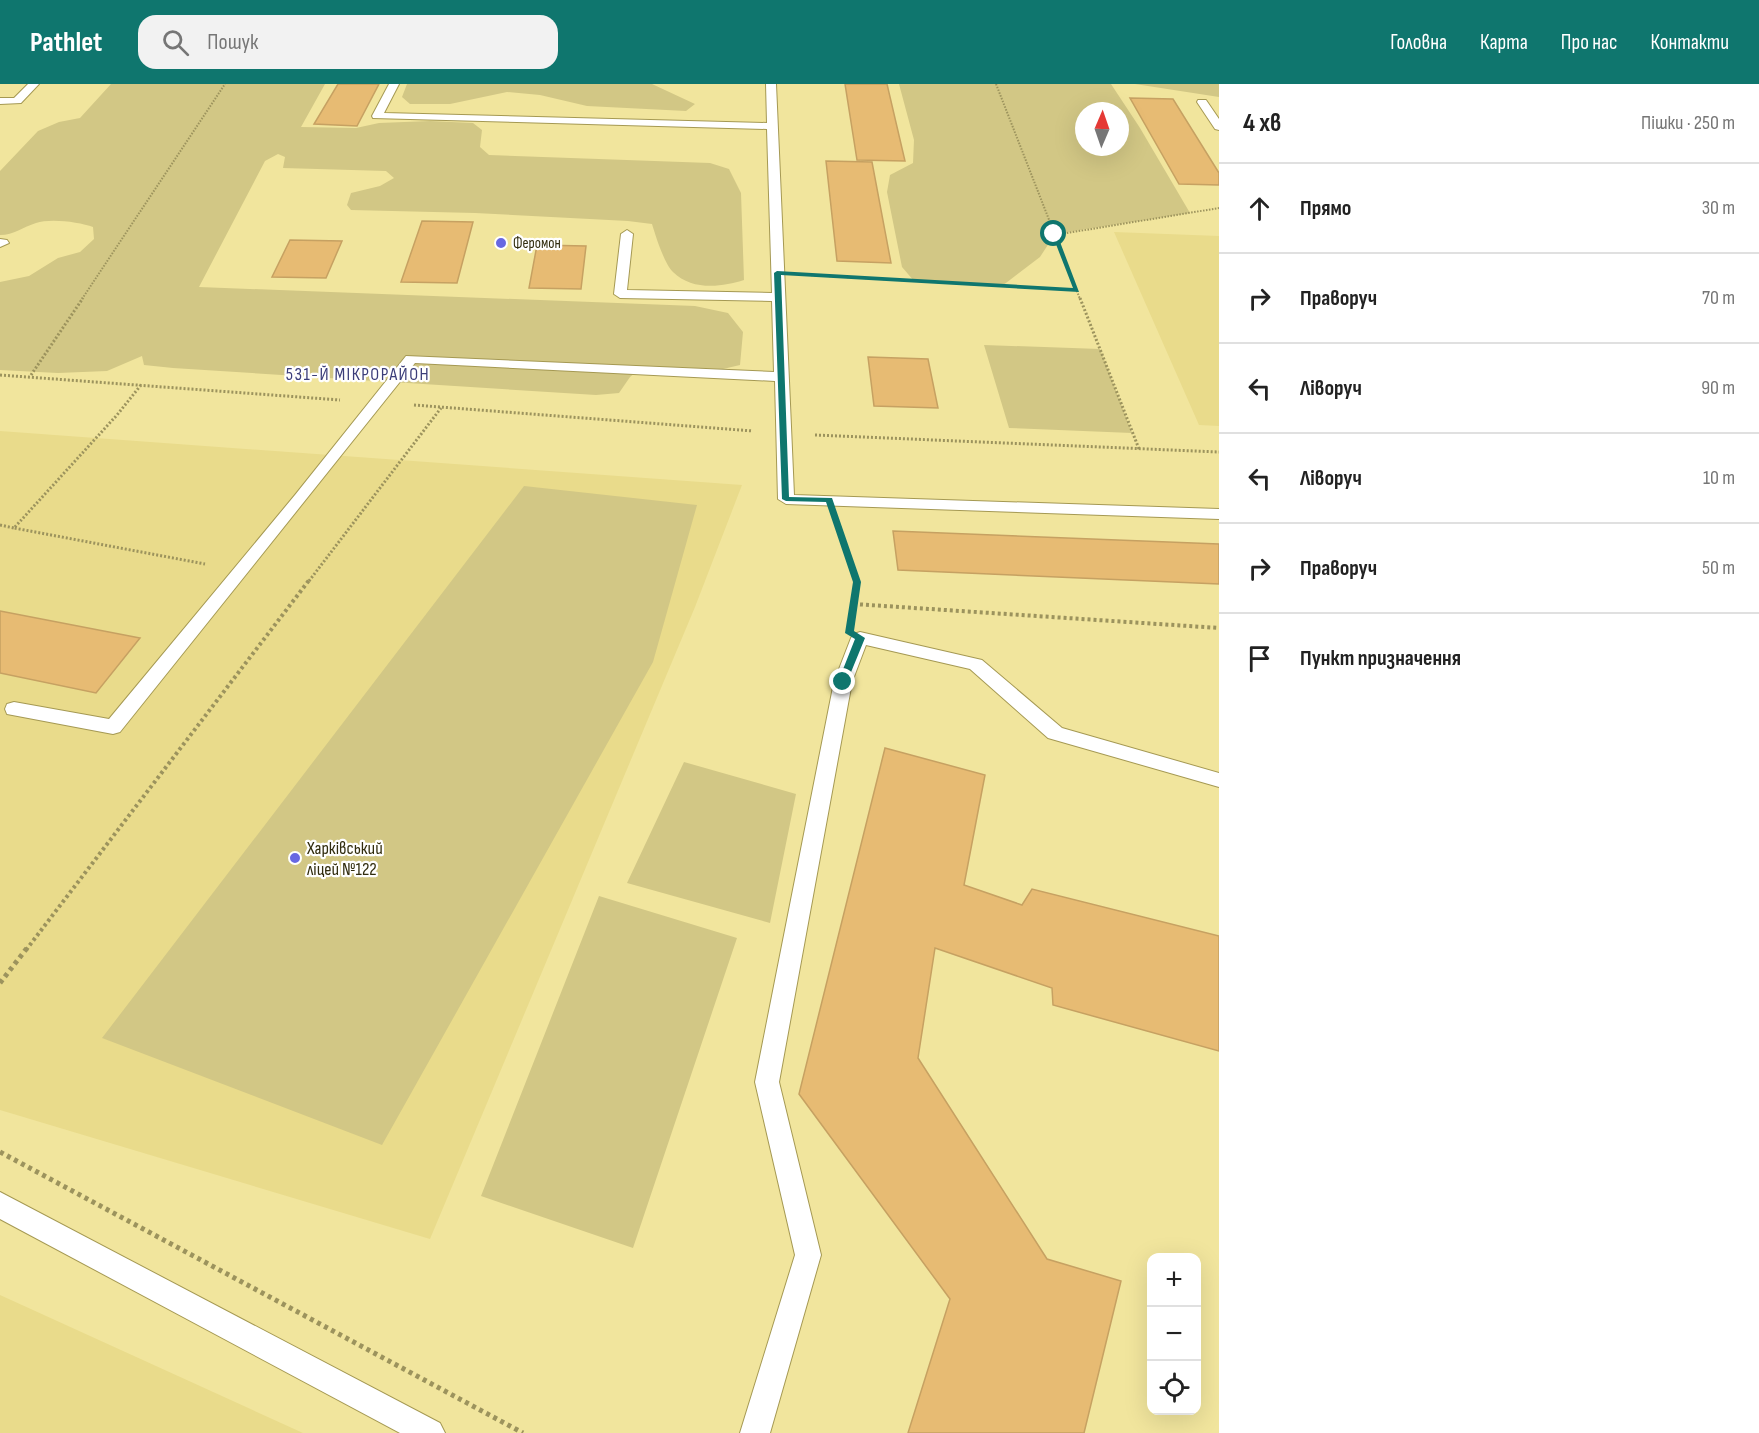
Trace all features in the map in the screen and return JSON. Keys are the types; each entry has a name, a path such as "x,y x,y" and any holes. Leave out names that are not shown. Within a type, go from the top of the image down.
{"lane":[{"path":"0,101 17,101 34,84"},
{"path":"394,84 377,116 772,126"},
{"path":"771,84 786,499 1219,514"},
{"path":"1202,102 1219,127"},
{"path":"627,234 620,294 778,297"},
{"path":"14,709 113,727 354,434 411,359 781,377"},
{"path":"755,1433 808,1255 767,1082 843,682 860,638 976,664 1055,733 1219,780"},
{"path":"0,1205 430,1433"}],"path":[{"path":"30,376 225,84"},
{"path":"996,84 1139,449"},
{"path":"1054,234 1219,208"},
{"path":"777,273 1077,290"},
{"path":"14,528 142,385"},
{"path":"0,982 442,407"},
{"path":"783,433 1219,452"},
{"path":"830,500 857,582 849,633 860,638"},
{"path":"0,525 240,570"},
{"path":"854,604 1219,628"},
{"path":"0,1152 524,1433"}],"shaded area":[{"path":"111,84 325,84 301,127 356,128 379,123 430,121 473,123 482,130 480,147 489,155 710,163 729,169 741,193 744,280 707,286 689,282 673,272 663,256 652,224 475,213 351,210 347,205 351,193 380,186 394,178 386,171 283,168 285,157 278,154 265,161 199,287 695,306 728,313 743,332 740,365 723,369 643,366 630,377 619,393 596,395 173,368 144,365 142,356 107,371 58,373 0,370 0,282 29,276 58,258 80,252 94,239 93,227 57,221 36,223 0,235 0,171 38,131 59,122 80,118"},
{"path":"407,84 652,84 695,104 686,111 587,106 540,95 507,92 450,104 410,104 402,97"},
{"path":"899,84 1111,84 1123,102 1075,102 1075,156 1129,156 1129,111 1190,213 1055,234 1040,257 1002,286 914,281 902,267 887,192 890,175 913,163 914,140"},
{"path":"1135,84 1219,84 1219,97"},
{"path":"1114,232 1219,236 1219,426 1199,425"},
{"path":"984,345 1100,349 1132,433 1009,428"},
{"name":"Харківський ліцей №122","path":"0,431 742,485 695,607 430,1239 0,1110"},
{"path":"524,486 697,505 653,662 382,1145 102,1038"},
{"path":"684,762 796,794 770,923 627,883"},
{"path":"599,896 737,938 633,1248 481,1196"},
{"path":"0,1295 303,1433 0,1433"}],"building":[{"path":"338,84 379,84 357,126 314,124"},
{"path":"845,84 887,84 905,161 857,160"},
{"path":"1130,98 1173,99 1219,173 1219,185 1179,184"},
{"path":"826,161 872,162 891,263 837,261"},
{"path":"422,221 473,222 457,283 401,282"},
{"path":"290,240 342,241 326,278 272,277"},
{"path":"537,245 586,246 581,289 529,288"},
{"path":"868,357 928,359 938,408 874,406"},
{"path":"893,531 1219,544 1219,584 898,570"},
{"path":"0,611 140,638 96,693 0,673"},
{"path":"885,748 985,775 964,885 1022,905 1032,889 1219,936 1219,1051 1053,1005 1052,988 935,948 918,1058 1047,1259 1121,1281 1084,1433 908,1433 950,1299 799,1094"}],"place":[{"name":"Феромон","path":"501,243"},
{"name":"Харківський ліцей №122","path":"295,858"}],"district":[{"name":"531-Й МІКРОРАЙОН","path":"358,374"}],"route":[{"path":"843,682 860,638 849,633 857,582 830,500 786,499 777,273 1077,290 1054,234"}]}
